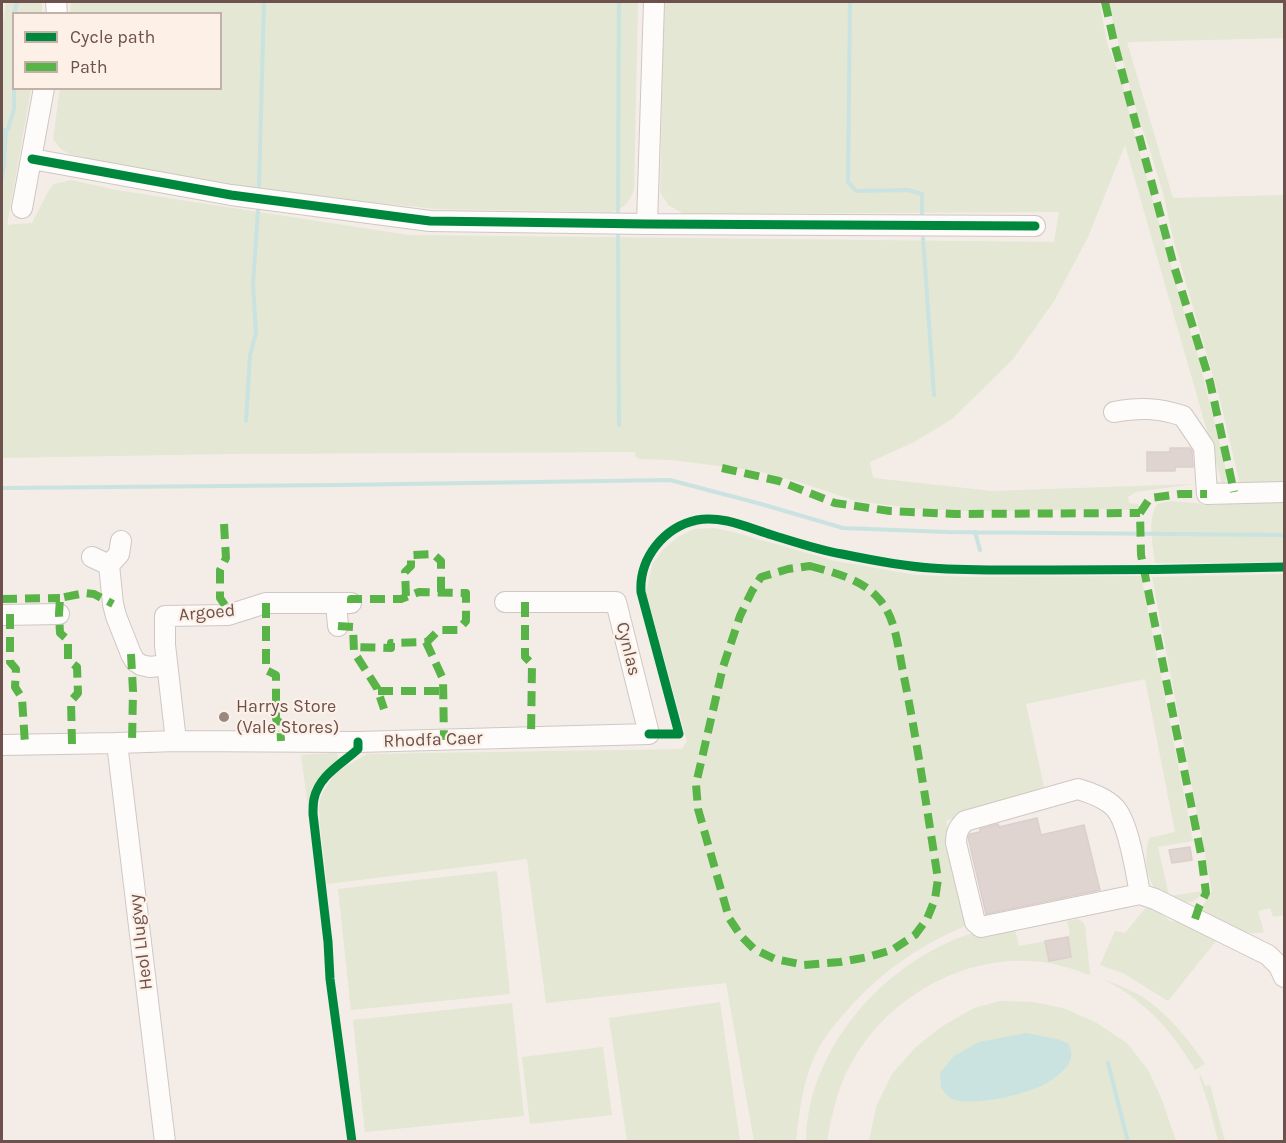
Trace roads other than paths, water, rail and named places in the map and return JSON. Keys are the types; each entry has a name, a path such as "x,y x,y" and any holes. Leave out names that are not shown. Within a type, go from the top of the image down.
{"street":[{"path":"647,224 654,2"},
{"path":"22,208 44,90"},
{"path":"32,159 231,195 430,221 1035,226"},
{"path":"1114,412 1136,408 1164,410 1184,416 1204,447 1207,494 1284,492"},
{"path":"121,541 119,554 101,561 116,616 135,661 150,667 167,665"},
{"name":"Cynlas","path":"505,602 616,602 649,734"},
{"name":"Argoed","path":"176,741 165,645 165,616 228,615 266,603 344,603 338,626"},
{"path":"2,615 59,614"},
{"name":"Rhodfa Caer","path":"2,745 176,741 358,742 649,734"},
{"name":"Heol Llugwy","path":"117,743 165,1142"},
{"path":"1140,894 1124,821 1107,801 1078,789 965,821 958,827 956,843 975,922 981,927 1140,894 1155,899 1268,955 1280,966 1284,977"}],"water":[{"path":"2,127 8,129 2,187"},
{"path":"1026,1033 1057,1039 1069,1044 1070,1061 1055,1078 1032,1090 970,1102 950,1098 941,1087 940,1073 954,1056 979,1042"}],"waterway":[{"path":"14,12 17,2"},
{"path":"259,186 264,2"},
{"path":"618,211 619,2"},
{"path":"850,2 848,182 856,191 908,190 922,194 922,213"},
{"path":"8,129 14,109 14,90"},
{"path":"246,421 250,355 256,333 253,284 258,210"},
{"path":"618,236 619,425"},
{"path":"923,238 934,395"},
{"path":"2,488 670,480 843,528 947,532 1284,535"},
{"path":"975,532 980,550"},
{"path":"1108,1063 1128,1142"}],"place":[{"name":"Harrys Store (Vale Stores)","path":"224,717"}]}
